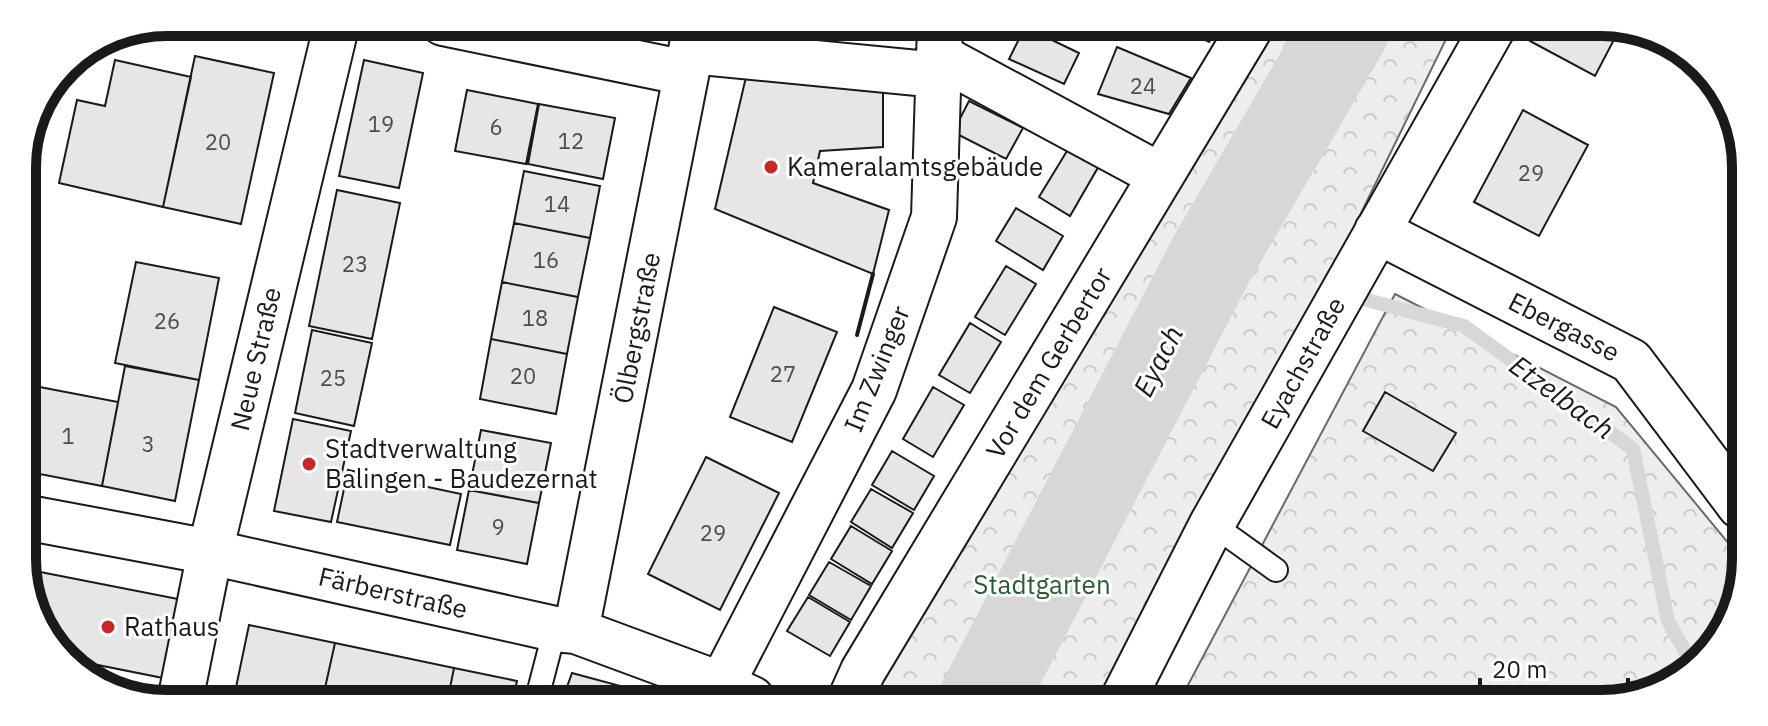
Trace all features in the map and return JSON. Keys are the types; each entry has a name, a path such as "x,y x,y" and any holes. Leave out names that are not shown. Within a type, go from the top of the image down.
{"street":[{"name":"Neue Straße","path":"182,690 210,552 334,36"},
{"path":"562,36 691,50 939,52 1161,176"},
{"name":"Vor dem Gerbertor","path":"854,690 863,671 1245,36"},
{"name":"Eyachstraße","path":"1128,690 1212,524 1488,36"},
{"name":"Ölbergstraße","path":"566,630 691,50"},
{"name":"Im Zwinger","path":"731,690 874,390 934,217 939,52"},
{"name":"Ebergasse","path":"1377,231 1631,361 1732,495"},
{"name":"Färberstraße","path":"36,519 210,552 566,630 716,690"}],"lane":[{"path":"1212,524 1276,570"},
{"path":"540,690 566,630"}],"green space":[{"name":"Stadtgarten","path":"1245,36 1448,36 1345,246 1109,690 877,690 863,671"},
{"path":"1395,294 1616,407 1732,548 1725,601 1710,632 1681,663 1635,686 1610,690 1185,690"}],"building":[{"path":"752,36 835,36 831,53"},
{"path":"1020,36 1044,36 1079,53 1064,84 1009,59"},
{"path":"1197,36 1212,36 1209,42"},
{"path":"1533,36 1615,38 1595,76 1530,41"},
{"path":"1117,47 1191,78 1169,114 1098,94"},
{"path":"195,56 274,73 241,224 163,207"},
{"path":"115,60 191,77 163,207 59,183 77,100 105,106"},
{"path":"364,60 423,73 399,188 339,176"},
{"name":"Kameralamtsgebäude","path":"746,77 883,84 883,147 820,151 813,183 889,210 873,274 715,209"},
{"path":"467,90 538,104 526,164 455,151"},
{"path":"969,101 1023,128 1006,159 953,132"},
{"path":"539,104 615,118 603,179 528,164"},
{"path":"1523,110 1588,145 1539,236 1474,202"},
{"path":"1070,146 1100,164 1070,216 1039,197"},
{"path":"524,171 600,186 590,238 514,223"},
{"path":"337,190 400,203 372,339 309,326"},
{"path":"1016,208 1063,236 1043,270 996,241"},
{"path":"514,223 590,238 578,297 502,282"},
{"path":"136,262 219,278 199,380 115,363"},
{"path":"1006,266 1036,284 1005,335 975,317"},
{"path":"502,282 578,297 567,354 491,339"},
{"path":"774,307 837,332 792,442 730,417"},
{"path":"970,323 1001,342 970,393 939,375"},
{"path":"312,330 372,343 354,426 295,413"},
{"path":"491,339 567,354 556,414 480,399"},
{"path":"125,366 199,380 175,501 102,486"},
{"path":"36,386 118,402 102,486 36,473"},
{"path":"933,387 964,405 933,457 903,439"},
{"path":"1385,392 1456,433 1433,471 1363,431"},
{"path":"293,419 351,431 331,522 274,511"},
{"path":"481,430 551,443 539,503 469,490"},
{"path":"892,451 934,476 914,510 872,485"},
{"path":"706,457 779,493 720,610 648,574"},
{"path":"348,470 461,494 450,545 337,522"},
{"path":"871,489 913,513 892,548 851,522"},
{"path":"469,490 539,503 527,564 457,550"},
{"path":"851,526 892,551 872,584 831,559"},
{"path":"829,562 871,586 851,620 809,595"},
{"name":"Rathaus","path":"37,571 178,599 163,678 87,663 81,658 49,617"},
{"path":"808,597 850,622 830,656 787,631"},
{"path":"249,625 335,643 325,690 235,690"},
{"path":"335,643 454,668 450,690 325,690"},
{"path":"454,668 517,681 515,690 450,690"},
{"path":"572,673 635,690 566,690"}],"waterway":[{"name":"Eyach","path":"988,690 1212,258 1341,36"},
{"name":"Etzelbach","path":"1212,258 1252,269"},
{"name":"Etzelbach","path":"1367,300 1464,326 1633,449 1668,621 1688,656"}],"wall":[{"path":"857,335 873,274"}],"place":[{"name":"Kameralamtsgebäude","path":"771,167"},
{"name":"Stadtverwaltung Balingen - Baudezernat","path":"309,464"},
{"name":"Rathaus","path":"108,627"}]}
